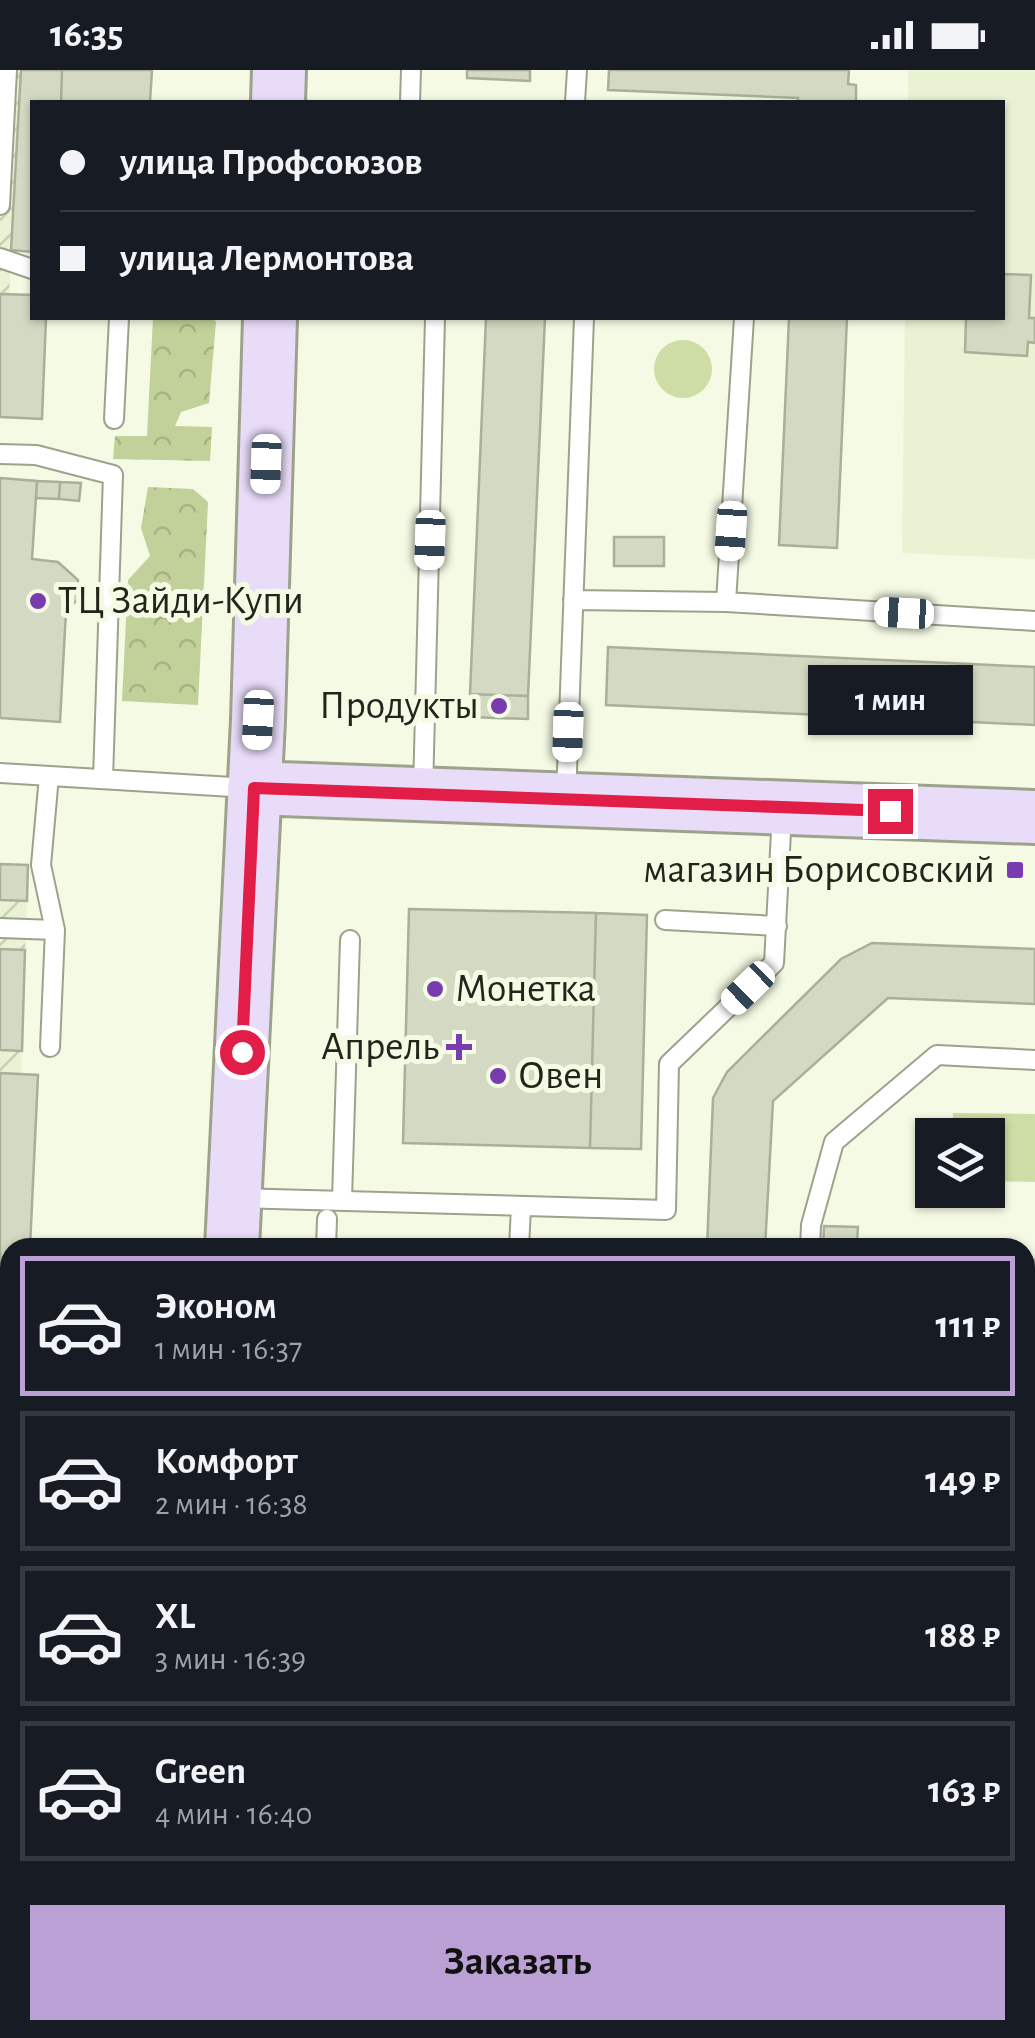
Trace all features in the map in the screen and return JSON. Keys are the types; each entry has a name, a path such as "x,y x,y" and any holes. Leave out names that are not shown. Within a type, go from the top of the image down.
{"main road":[{"path":"278,100 279,70"},
{"path":"232,1222 254,788 270,320"},
{"path":"254,788 1035,817"}],"lane":[{"path":"0,205 7,70"},
{"path":"410,100 411,70"},
{"path":"576,100 577,70"},
{"path":"0,258 30,268"},
{"path":"114,418 119,320"},
{"path":"422,793 435,320"},
{"path":"566,798 584,320"},
{"path":"726,602 744,320"},
{"path":"0,454 36,455 113,475 103,780"},
{"path":"573,600 726,602 1035,621"},
{"path":"0,774 254,788"},
{"path":"48,776 41,865 55,930 50,1047"},
{"path":"232,1222 342,1200 666,1210 669,1064 774,963 782,808"},
{"path":"665,920 777,926"},
{"path":"0,928 55,930"},
{"path":"342,1200 350,940"},
{"path":"810,1238 834,1142 937,1056 1035,1060"},
{"path":"520,1238 522,1207"},
{"path":"326,1238 327,1219"}],"shaded area":[{"path":"0,70 152,70 150,100 30,100 30,252 12,250 9,294 0,294"},
{"path":"908,70 1035,70 1035,559 902,553 905,320 1005,320 1005,100 908,100"},
{"path":"0,864 28,865 21,1074 0,1073"}],"green space":[{"path":"153,320 214,320 209,403 181,412 175,426 212,427 210,461 113,459 115,436 147,436"},
{"path":"683,340 703,349 712,369 703,389 683,398 663,389 654,369 663,349"},
{"path":"148,487 193,489 208,502 198,705 122,701 128,580 150,556 141,528"},
{"path":"953,1113 1035,1114 1035,1182 1005,1181 1005,1118 953,1118"}],"building":[{"path":"21,70 62,70 61,100 30,100 30,252 11,250"},
{"path":"62,70 152,70 150,100 61,100"},
{"path":"467,70 530,70 530,81 467,78"},
{"path":"609,70 849,70 848,84 856,85 856,100 798,100 608,90"},
{"path":"1005,274 1031,275 1029,318 1035,318 1035,343 1028,342 1027,356 965,352 966,320 1005,320"},
{"path":"0,294 30,295 30,320 46,320 42,419 0,417"},
{"path":"486,320 545,320 528,696 470,694"},
{"path":"789,320 847,320 837,548 779,545"},
{"name":"ТЦ Зайди-Купи","path":"0,478 37,481 32,559 58,562 78,580 77,600 66,611 60,722 0,718"},
{"path":"37,481 60,482 59,499 36,498"},
{"path":"60,482 81,483 79,501 59,499"},
{"path":"614,537 664,537 664,566 614,566"},
{"path":"608,647 1035,667 1035,725 606,705"},
{"name":"Продукты","path":"470,694 528,696 528,719 469,717"},
{"path":"0,864 28,865 27,901 0,900"},
{"name":"Овен","path":"409,909 596,913 590,1148 403,1143"},
{"path":"596,913 647,915 641,1149 590,1148"},
{"path":"872,943 1035,949 1035,1004 888,998 773,1101 766,1238 707,1238 713,1098 727,1072 841,959"},
{"path":"0,949 25,950 22,1051 0,1050"},
{"path":"0,1073 38,1075 30,1238 0,1238"},
{"path":"824,1226 858,1227 857,1238 823,1238"}],"place":[{"name":"ТЦ Зайди-Купи","path":"38,601"},
{"name":"Продукты","path":"499,706"},
{"name":"магазин Борисовский","path":"1015,870"},
{"name":"Монетка","path":"435,989"},
{"name":"Апрель","path":"459,1047"},
{"name":"Овен","path":"498,1076"}],"route":[{"path":"242,1052 254,788 890,811"}]}
